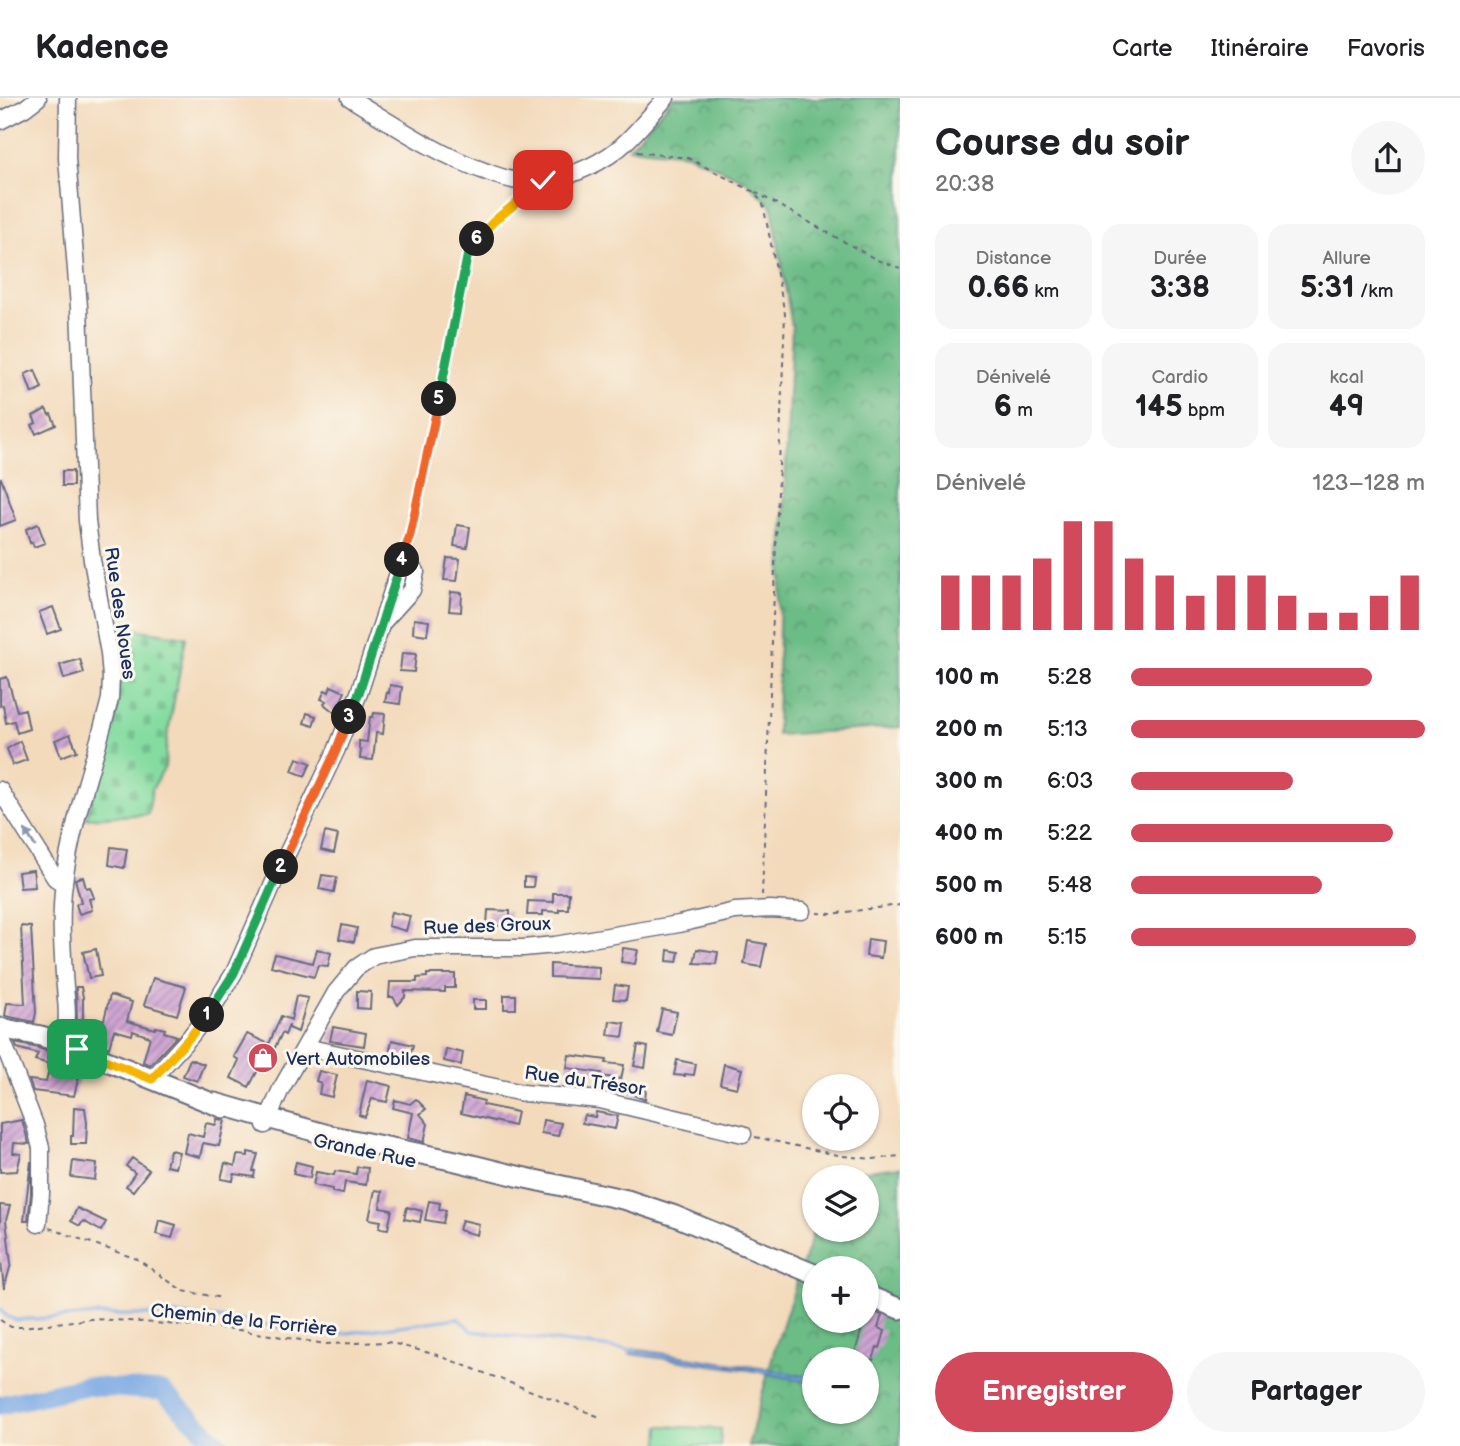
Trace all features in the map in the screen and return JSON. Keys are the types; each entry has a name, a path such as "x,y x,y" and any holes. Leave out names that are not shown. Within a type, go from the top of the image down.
{"main road":[{"name":"Grande Rue","path":"1,1028 62,1043 267,1122 627,1200 675,1216 802,1269"},
{"path":"879,1300 900,1309"}],"street":[{"path":"0,121 38,98"},
{"name":"Rue des Noues","path":"62,1043 67,1026 61,913 64,884 73,834 110,699 111,677 87,521 79,307 67,158 68,98"},
{"path":"350,98 413,137 466,165 528,182 563,177 581,171 616,150 666,98"},
{"path":"152,1079 190,1037 234,973 336,751 359,693 401,564"},
{"path":"0,790 55,878 64,884"},
{"name":"Rue des Groux","path":"267,1122 281,1089 335,992 356,968 374,956 415,948 523,948 555,945 679,924 735,911 802,911"},
{"path":"1,1028 3,1042 35,1125 41,1149 38,1224"},
{"name":"Rue du Trésor","path":"305,1047 523,1093 600,1100 743,1134"}],"path":[{"path":"616,150 688,158 877,260 900,268"},
{"path":"401,564 410,535 467,258 478,236 519,201 528,182"},
{"path":"754,192 763,204 785,314 761,910"},
{"path":"802,911 831,914 900,905"},
{"path":"743,1134 842,1156 873,1159 900,1156"},
{"path":"38,1224 137,1259 183,1291 223,1298"},
{"name":"Chemin de la Forrière","path":"0,1320 11,1327 90,1319 190,1324 326,1344 388,1342 437,1355 600,1417"}],"green space":[{"path":"673,98 900,98 900,727 777,735 792,327 772,207 745,180 687,154 629,148"},
{"path":"114,626 186,637 167,738 165,767 152,789 148,814 86,818 108,746 118,701 118,653"},
{"path":"900,1167 900,1446 748,1446 774,1351 802,1266 802,1333 879,1333 879,1256 805,1256 810,1242 879,1242 879,1169"},
{"path":"660,1426 721,1429 720,1446 659,1446"}],"water":[{"path":"633,1349 767,1369 802,1376 802,1381 749,1370 630,1354"}],"building":[{"path":"35,370 42,388 32,393 25,374"},
{"path":"46,409 56,425 36,434 32,425 36,423 33,416"},
{"path":"62,471 73,471 73,486 62,486"},
{"path":"0,479 16,520 0,526"},
{"path":"38,524 45,543 34,547 26,529"},
{"path":"457,525 470,527 467,548 454,546"},
{"path":"447,558 460,559 457,581 444,580"},
{"path":"451,592 462,593 461,612 449,611"},
{"path":"53,607 61,629 47,634 39,612"},
{"path":"414,619 429,621 427,635 413,633"},
{"path":"402,653 416,654 414,672 400,671"},
{"path":"80,659 84,673 64,679 60,665"},
{"path":"7,677 17,711 25,709 29,729 17,733 14,721 6,723 3,705 0,706 0,679"},
{"path":"390,685 402,687 400,704 385,702"},
{"path":"331,686 345,692 335,713 324,704 326,701 321,699 325,690 329,692"},
{"path":"307,713 316,716 313,726 304,723"},
{"path":"374,713 385,714 383,734 376,733 373,760 360,759 359,741 367,742 370,717 373,717"},
{"path":"70,734 77,751 61,757 55,740"},
{"path":"20,741 27,760 13,765 7,749"},
{"path":"297,758 311,763 305,776 292,771"},
{"path":"325,832 338,835 334,853 321,850"},
{"path":"111,847 127,849 124,868 109,865"},
{"path":"33,870 35,887 20,888 18,872"},
{"path":"322,875 337,877 334,892 319,889"},
{"path":"83,877 86,888 90,887 94,898 89,899 92,910 79,914 76,904 81,902 75,879"},
{"path":"524,877 534,878 533,887 524,887"},
{"path":"553,893 569,893 568,909 559,909 559,912 543,911 543,915 527,915 528,901 553,902"},
{"path":"488,910 510,911 510,926 487,925"},
{"path":"391,912 410,916 406,931 388,926"},
{"path":"342,925 357,928 354,942 339,939"},
{"path":"21,926 31,927 36,1013 34,1022 5,1016 7,1003 25,1004"},
{"path":"868,939 883,941 881,958 866,956"},
{"path":"748,941 766,944 761,967 744,964"},
{"path":"623,948 638,950 635,964 621,962"},
{"path":"96,949 101,976 89,978 83,952"},
{"path":"317,949 331,953 328,966 318,965 314,977 271,966 275,954 313,963"},
{"path":"697,949 718,952 716,964 694,963"},
{"path":"668,950 679,952 677,962 667,961"},
{"path":"550,964 599,967 599,979 550,977"},
{"path":"427,974 455,974 455,988 445,988 445,992 405,991 405,997 398,1005 393,997 389,997 390,982 417,982 417,978 427,977"},
{"path":"153,978 186,987 177,1015 144,1005"},
{"path":"615,985 628,987 626,1000 613,999"},
{"path":"76,987 81,987 83,997 81,1031 97,1036 110,995 132,1002 127,1021 165,1029 164,1032 177,1036 150,1065 143,1062 150,1037 133,1031 132,1035 114,1030 109,1048 75,1035"},
{"path":"357,991 371,992 370,1009 357,1008"},
{"path":"504,995 516,995 516,1009 504,1009"},
{"path":"296,996 308,998 298,1032 289,1028 289,1025 285,1035 282,1033 263,1072 258,1070 249,1087 231,1078 239,1060 234,1057 247,1034 269,1044 281,1016 291,1020"},
{"path":"473,1000 486,1000 486,1009 473,1009"},
{"path":"662,1009 677,1012 672,1035 657,1032"},
{"path":"610,1021 625,1023 623,1037 608,1035"},
{"path":"333,1027 366,1033 364,1046 330,1041"},
{"path":"392,1040 413,1045 410,1056 389,1054"},
{"path":"15,1043 61,1056 56,1066 35,1060 38,1054 17,1048"},
{"path":"638,1045 648,1047 645,1068 634,1066"},
{"path":"446,1049 463,1053 461,1065 444,1061"},
{"path":"569,1055 624,1065 621,1079 567,1068"},
{"path":"190,1059 204,1064 197,1081 183,1076"},
{"path":"677,1060 696,1064 694,1075 674,1075"},
{"path":"724,1064 742,1069 737,1088 720,1084"},
{"path":"50,1066 80,1072 74,1096 33,1091 29,1080 46,1082"},
{"path":"319,1071 337,1075 332,1097 319,1094 321,1083 316,1081"},
{"path":"367,1080 391,1086 387,1102 372,1099 365,1117 359,1115"},
{"path":"618,1088 646,1090 645,1100"},
{"path":"464,1096 484,1101 483,1105 517,1112 514,1126 461,1113"},
{"path":"416,1099 426,1109 420,1114 428,1124 424,1142 408,1138 413,1113 393,1108 395,1100 410,1104"},
{"path":"74,1107 85,1108 86,1144 71,1144"},
{"path":"596,1112 618,1116 615,1129 582,1123 584,1115 595,1117"},
{"path":"217,1119 225,1120 219,1146 203,1143 200,1157 184,1153 188,1133 203,1137 206,1123 216,1125"},
{"path":"22,1120 29,1144 14,1143 13,1153 21,1154 17,1171 0,1172 0,1124"},
{"path":"543,1120 561,1123 558,1136 541,1133"},
{"path":"170,1150 179,1152 175,1168 166,1166"},
{"path":"248,1152 258,1154 254,1177 234,1174 233,1181 221,1179 225,1163 235,1166 237,1155 248,1156"},
{"path":"132,1158 149,1170 133,1191 126,1186 135,1173 126,1166"},
{"path":"31,1161 28,1221 24,1221"},
{"path":"73,1161 97,1164 95,1180 71,1177"},
{"path":"296,1162 312,1166 310,1178 293,1174"},
{"path":"357,1167 368,1168 366,1185 345,1182 343,1194 313,1185 316,1172 356,1174"},
{"path":"375,1190 382,1191 380,1208 392,1210 388,1229 379,1228 381,1221 369,1219"},
{"path":"429,1201 440,1203 439,1209 446,1210 443,1223 425,1220"},
{"path":"0,1205 10,1206 6,1220 11,1264 4,1289 0,1252"},
{"path":"407,1207 422,1211 420,1222 404,1219"},
{"path":"77,1208 106,1222 101,1231 83,1221 80,1226 71,1221"},
{"path":"159,1220 176,1225 172,1238 156,1234"},
{"path":"462,1220 479,1224 477,1235 459,1230"},
{"path":"879,1328 885,1331 880,1348 857,1347 861,1333 879,1333"}],"waterway":[{"path":"0,1309 6,1316 16,1320 99,1315 175,1315 242,1320 314,1334 333,1335 458,1318 472,1331 636,1351"},
{"path":"0,1405 85,1386 162,1391 221,1446"}],"place":[{"name":"Vert Automobiles","path":"263,1058"}],"route":[{"path":"77,1049 152,1079 190,1037 234,973 336,751 383,622 410,535 467,258 478,236 519,201 528,182 543,180"}]}
